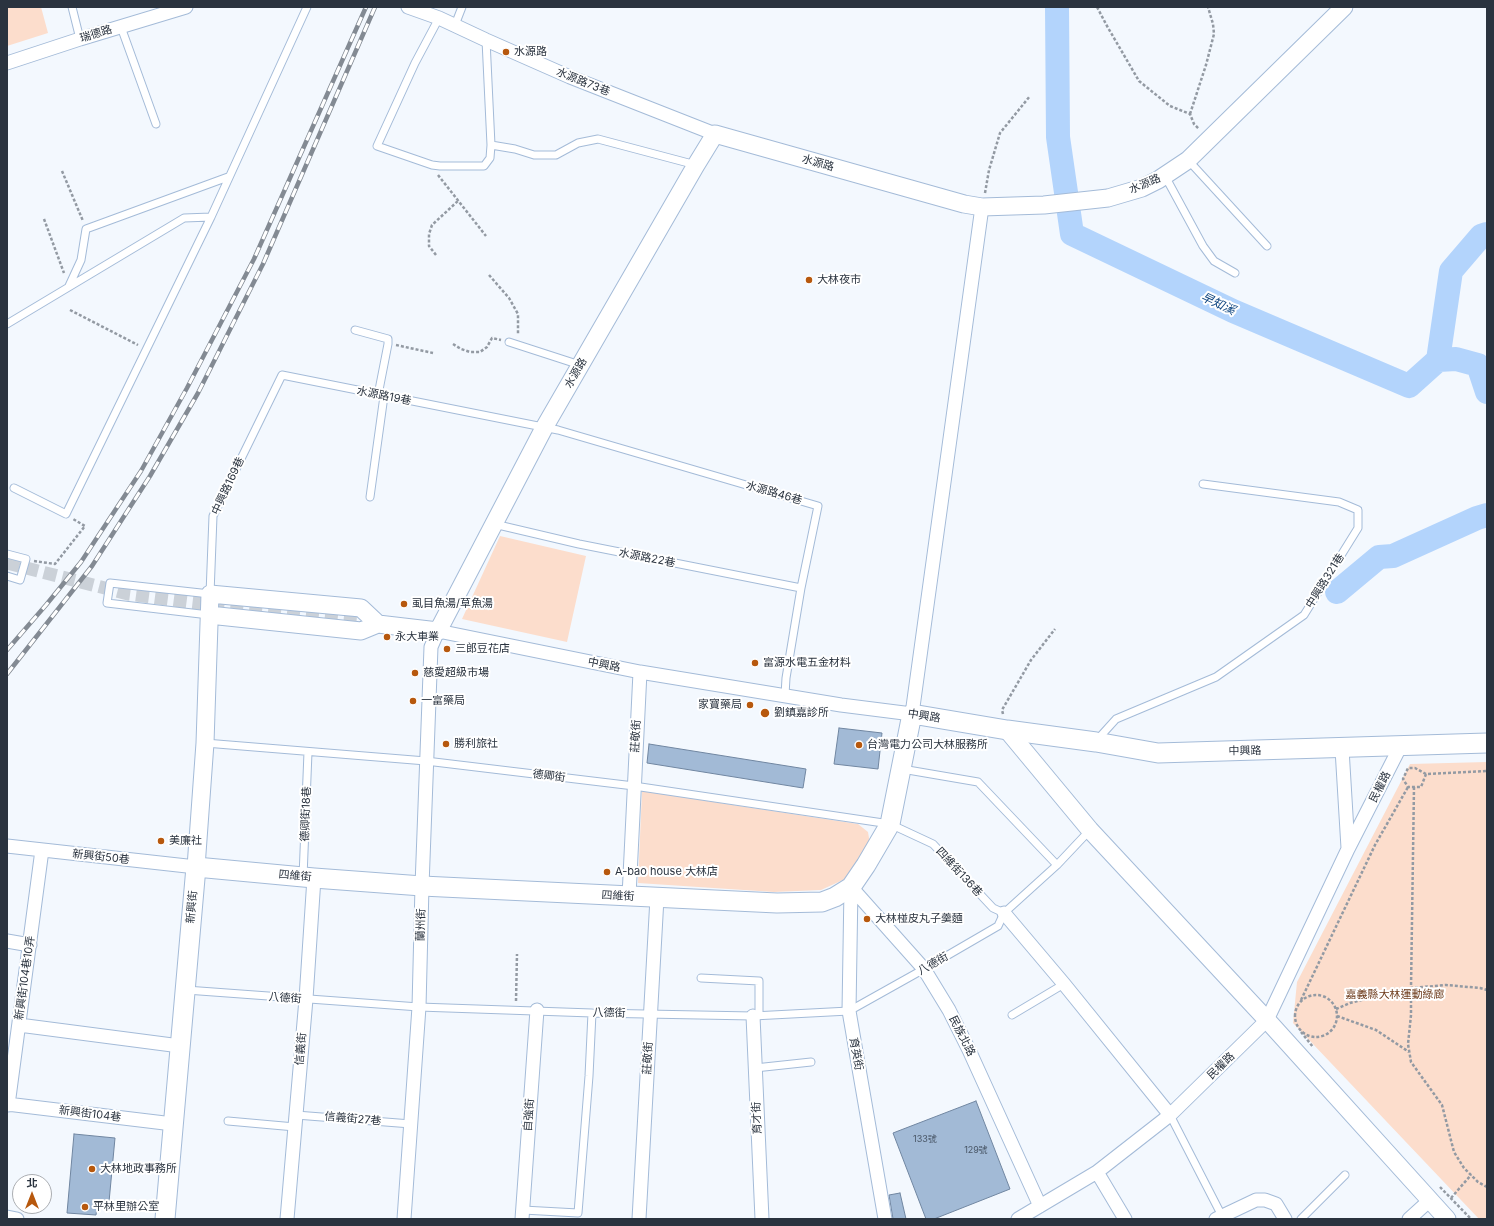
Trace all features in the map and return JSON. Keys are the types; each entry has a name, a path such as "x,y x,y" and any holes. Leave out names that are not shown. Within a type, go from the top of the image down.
{"main road":[{"name":"中興路","path":"912,714 1158,753 1342,749 1487,743"},
{"name":"四維街","path":"196,867 308,878 422,886 777,903 822,902 835,897 851,887 866,866 890,824 912,714"},
{"name":"新興街","path":"166,1219 184,990 196,867"}],"street":[{"name":"瑞德路","path":"7,63 186,7"},
{"name":"水源路73巷","path":"408,7 439,18 570,77 715,134"},
{"name":"水源路","path":"438,631 544,428 715,134 964,204 982,207 1044,205 1108,198 1142,188 1165,176 1188,160 1344,7"},
{"path":"912,714 982,207"},
{"path":"209,615 361,631 371,623 361,608 210,594"},
{"name":"新興街","path":"196,867 205,744 210,594"},
{"name":"中興路","path":"371,623 438,631 640,672 841,705 912,714"},
{"name":"蘭州街","path":"404,1219 419,1006 431,647 438,631"},
{"name":"莊敬街","path":"629,896 640,672"},
{"path":"1007,730 1090,830 1267,1020 1448,1219"},
{"name":"民權路","path":"1018,1219 1097,1172 1170,1115 1267,1020 1348,850 1400,747"},
{"name":"民權路","path":"1342,749 1348,850"},
{"name":"新興街50巷","path":"7,846 196,867"},
{"name":"新興街104巷10弄","path":"8,1105 42,850"},
{"name":"信義街","path":"287,1219 306,999 308,878"},
{"name":"民族北路","path":"851,887 924,970 949,1010 969,1050 1040,1206"},
{"name":"育英街","path":"851,887 849,1011 885,1219"},
{"name":"莊敬街","path":"639,1219 657,898"},
{"path":"1004,913 1064,984 1170,1115"},
{"path":"7,941 30,945"},
{"name":"自強街","path":"522,1215 537,1010"},
{"name":"育才街","path":"756,1016 755,1068 762,1219"},
{"path":"19,1025 180,1046"},
{"name":"新興街104巷","path":"8,1105 173,1124"},
{"path":"1097,1172 1125,1219"},
{"path":"1219,1217 1256,1200 1265,1200 1276,1204 1285,1219"},
{"path":"1409,1219 1430,1200"},
{"path":"7,1217 17,1219"}],"lane":[{"path":"72,7 80,39"},
{"path":"14,488 66,514 211,217 307,7"},
{"path":"455,25 462,7"},
{"path":"439,18 415,63 377,146 440,166 484,166 490,158 491,145 486,40"},
{"path":"122,26 156,124"},
{"path":"491,145 514,149 534,155 556,155 578,143 598,139 696,165"},
{"path":"1188,160 1267,246"},
{"path":"1165,176 1203,246 1214,261 1235,272"},
{"path":"69,286 81,260 86,229 228,177"},
{"path":"7,324 184,218 211,217"},
{"path":"355,330 388,339 370,497"},
{"path":"509,342 581,365"},
{"name":"水源路19巷","path":"256,430 282,375 544,428"},
{"name":"水源路46巷","path":"544,428 558,430 818,506 800,588 786,678 785,695"},
{"name":"中興路169巷","path":"210,594 213,516 256,430"},
{"name":"中興路321巷","path":"1096,742 1116,719 1216,677 1304,615 1358,528 1358,510 1339,502 1203,484"},
{"name":"水源路22巷","path":"494,524 579,544 800,588"},
{"path":"7,554 26,559 20,580 7,576"},
{"path":"209,615 107,603 110,583 210,594"},
{"name":"德卿街","path":"205,744 426,761 634,786 890,824"},
{"name":"德卿街18巷","path":"308,752 308,878"},
{"path":"902,769 978,782 1057,865"},
{"name":"四維街136巷","path":"890,824 933,844 993,908 1004,913"},
{"name":"八德街","path":"184,990 419,1006 516,1010 756,1016 849,1011 924,970 998,926 1004,913 1057,865 1090,830"},
{"path":"701,978 759,981 756,1016"},
{"path":"1012,1014 1064,984"},
{"path":"522,1215 578,1213 589,1076 592,1012"},
{"path":"755,1068 811,1062"},
{"path":"1170,1115 1219,1217"},
{"name":"信義街27巷","path":"228,1121 411,1124"},
{"path":"1301,1219 1345,1175"}],"path":[{"path":"1097,7 1139,81 1170,106 1190,114 1206,65 1214,34 1208,7"},
{"path":"982,207 989,170 1000,133 1030,96"},
{"path":"440,166 437,174 486,236"},
{"path":"62,171 86,229"},
{"path":"436,255 429,246 429,234 432,225 458,200"},
{"path":"44,219 69,286"},
{"path":"453,344 470,352 480,352 487,347 492,338 509,342 518,338 518,314 509,298 489,275"},
{"path":"70,310 146,349"},
{"path":"388,344 433,353"},
{"path":"1007,730 1002,710 1031,660 1055,629"},
{"path":"1408,787 1403,778 1408,768 1415,768 1426,774 1487,771"},
{"path":"1408,787 1421,787 1426,774"},
{"path":"1301,1000 1307,996 1321,995 1328,998 1336,1009 1336,1023 1333,1030 1321,1037 1314,1038 1307,1036 1296,1026 1294,1013 1296,1006 1301,1000 1375,845 1408,787"},
{"path":"1414,787 1411,1014 1408,1044 1409,1052 1411,1062 1442,1105 1454,1152 1464,1168 1478,1182 1487,1187"},
{"path":"516,1010 517,954"},
{"path":"1336,1009 1350,1003 1411,988 1446,986 1480,988 1487,990"},
{"path":"1337,1016 1376,1030 1409,1052"},
{"path":"1451,1198 1471,1175"}],"green space":[{"path":"7,7 41,7 48,33 7,46"},
{"path":"500,536 586,556 567,642 462,619"},
{"name":"嘉義縣大林運動綠廊","path":"1487,762 1487,1219 1479,1219 1293,1023 1297,982 1410,764"},
{"path":"642,791 858,824 868,832 870,844 845,879 821,890 774,892 638,883"}],"building":[{"name":"台灣電力公司大林服務所","path":"839,728 882,733 878,769 834,764"},
{"path":"649,744 806,769 803,788 647,763"},
{"path":"976,1101 1010,1189 934,1219 926,1219 893,1133"},
{"name":"大林地政事務所","path":"74,1134 115,1138 109,1202 98,1201 96,1215 67,1213"},
{"path":"900,1193 906,1219 893,1219 889,1195"}],"waterway":[{"name":"早知溪","path":"1057,7 1058,137 1072,234 1233,311 1409,386 1438,360 1451,271 1481,236 1487,234"},
{"path":"1438,360 1456,359 1478,365 1487,392"},
{"path":"1337,592 1379,557 1393,556 1477,518 1487,515"}],"tunnel":[{"path":"7,563 128,594 365,623"}],"railway":[{"path":"7,650 81,562 141,471 187,388 254,259 366,7"},
{"path":"7,674 92,566 150,476 198,393 263,264 375,7"}],"place":[{"name":"水源路","path":"506,52"},
{"name":"大林夜市","path":"809,280"},
{"name":"虱目魚湯/草魚湯","path":"404,604"},
{"name":"永大車業","path":"387,637"},
{"name":"三郎豆花店","path":"447,649"},
{"name":"富源水電五金材料","path":"755,663"},
{"name":"慈愛超級市場","path":"415,673"},
{"name":"一富藥局","path":"413,701"},
{"name":"家寶藥局","path":"750,705"},
{"name":"劉鎮嘉診所","path":"765,713"},
{"name":"勝利旅社","path":"446,744"},
{"name":"台灣電力公司大林服務所","path":"859,745"},
{"name":"美廉社","path":"161,841"},
{"name":"A-bao house 大林店","path":"607,872"},
{"name":"大林椪皮丸子羹麵","path":"867,919"},
{"name":"大林地政事務所","path":"92,1169"},
{"name":"平林里辦公室","path":"85,1207"}]}
